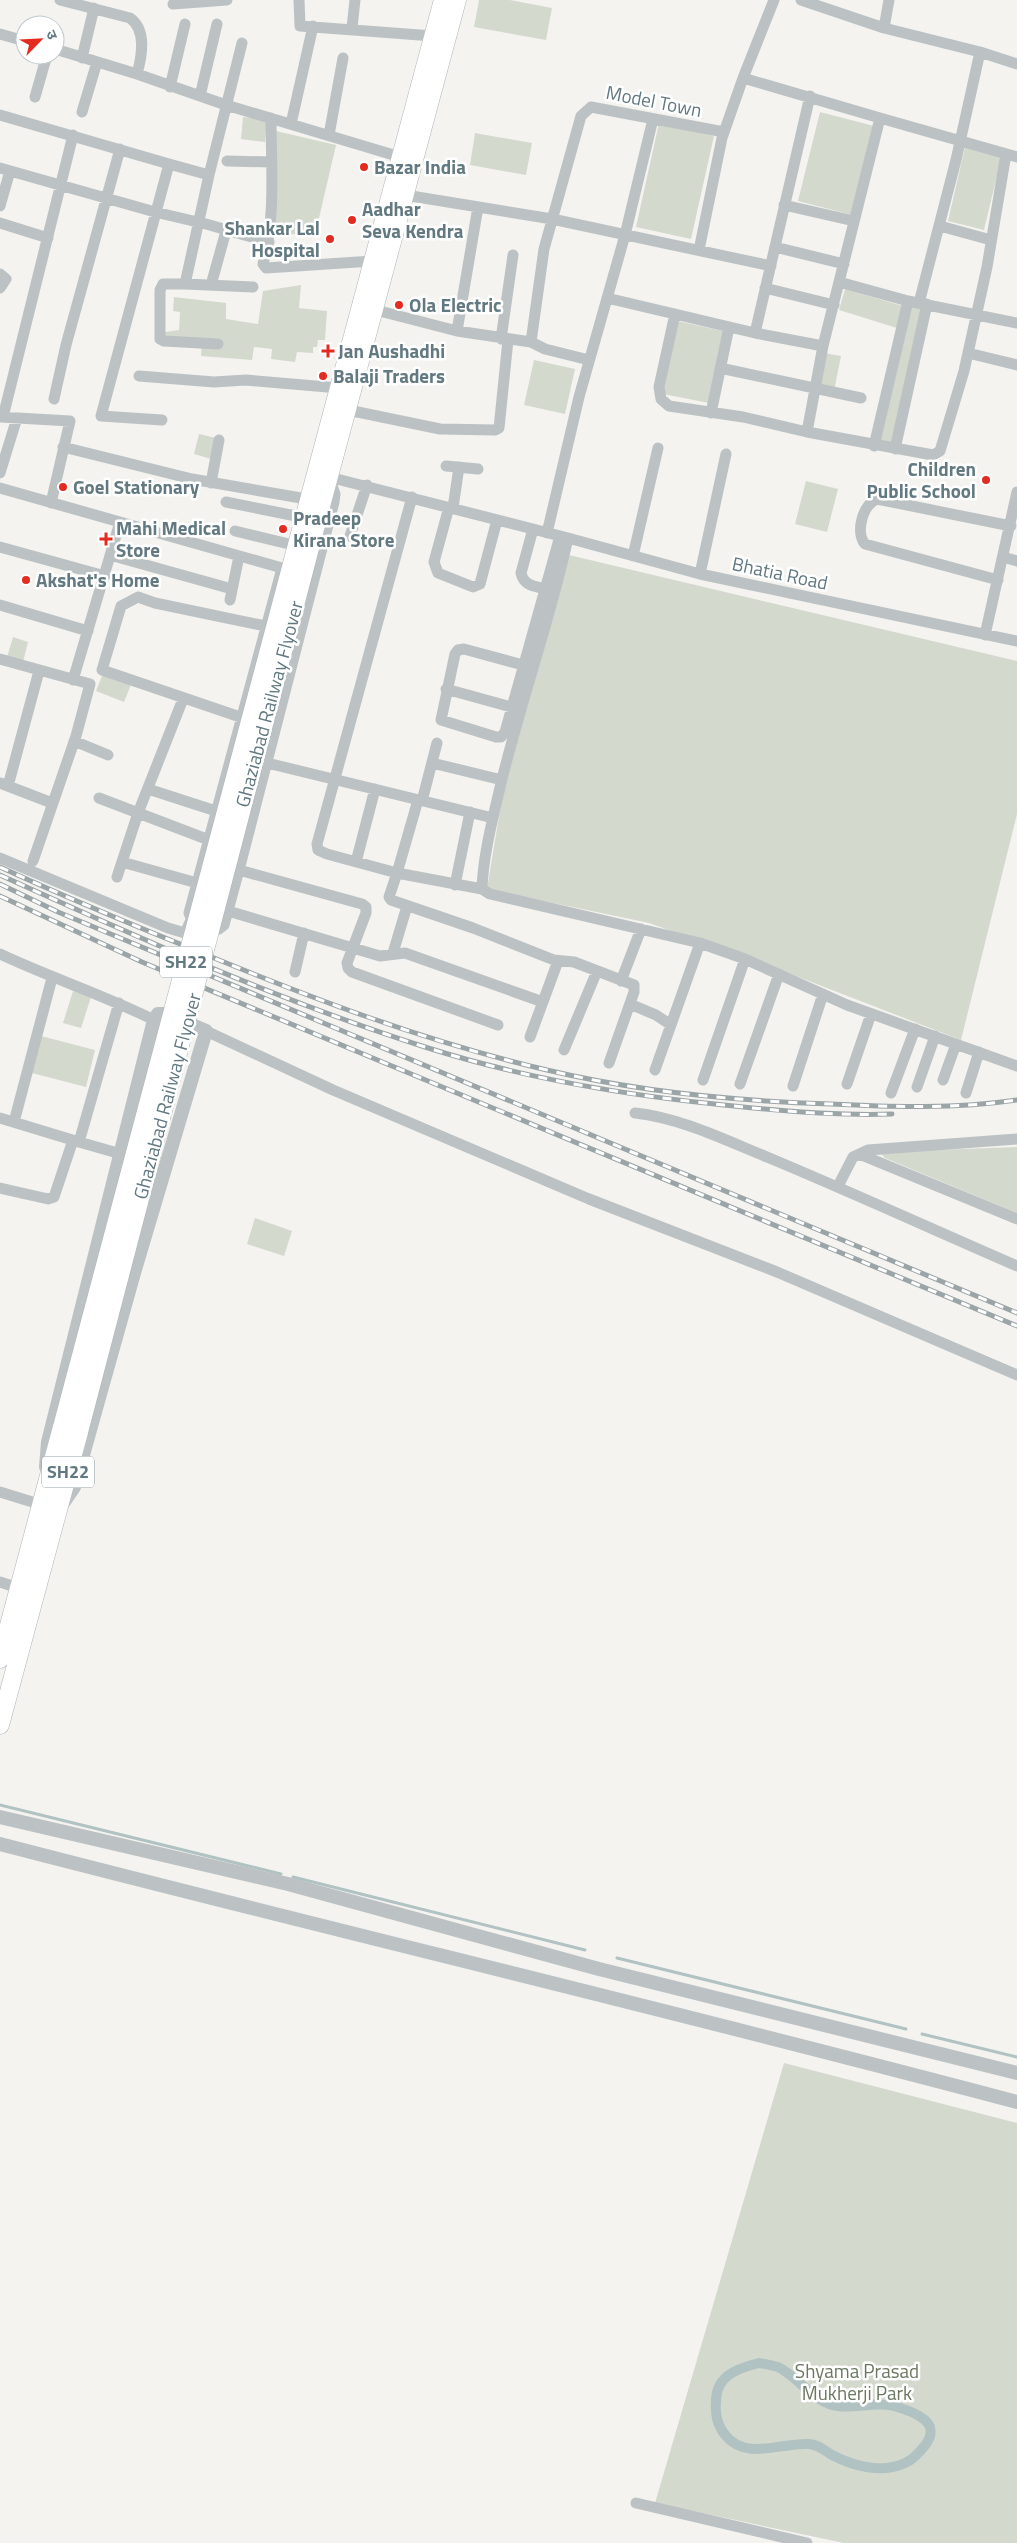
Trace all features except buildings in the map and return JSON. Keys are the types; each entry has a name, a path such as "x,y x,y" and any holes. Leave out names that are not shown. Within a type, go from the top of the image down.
{"highway":[{"name":"SH22","path":"322,477 339,388 368,308 404,195 407,159 442,0"},
{"name":"SH22","path":"322,477 348,410 368,308 373,261 458,0"},
{"name":"Ghaziabad Railway Flyover","path":"47,1504 70,1430 311,500 322,477"},
{"name":"SH22","path":"0,1725 47,1504"},
{"name":"SH22","path":"1,1650 6,1612 27,1591"}],"street":[{"path":"60,0 130,18 137,23 142,46 137,74"},
{"path":"173,4 227,0"},
{"path":"299,0 300,26 352,28 433,36"},
{"path":"352,28 355,0"},
{"path":"698,250 723,135 774,0"},
{"path":"801,0 884,28 980,52 1017,64"},
{"path":"884,28 889,0"},
{"path":"82,58 94,8"},
{"path":"170,87 185,24"},
{"path":"200,96 217,24"},
{"path":"291,124 313,26"},
{"path":"0,36 15,39"},
{"path":"185,284 209,175 242,43"},
{"path":"65,52 137,74 226,105 407,159"},
{"path":"874,446 940,226 980,52"},
{"path":"329,135 343,58"},
{"path":"82,112 96,62"},
{"path":"35,98 44,65"},
{"path":"675,314 659,387 661,399 669,406 743,417 874,446 933,455 940,451 968,353 991,240 1012,155 743,78"},
{"path":"755,333 810,96"},
{"name":"Model Town","path":"552,219 580,116 591,107 723,135"},
{"path":"0,115 209,175"},
{"path":"272,118 269,242 263,264 266,268 373,261"},
{"path":"807,432 823,346 880,118"},
{"path":"547,533 589,360 625,234 653,119"},
{"path":"51,503 70,421 2,417 73,135"},
{"path":"54,399 68,337 120,149"},
{"path":"227,161 271,162"},
{"path":"162,420 101,416 168,164"},
{"path":"0,206 5,170 269,242"},
{"path":"404,195 552,219 770,266"},
{"path":"784,205 854,221"},
{"path":"457,332 478,207"},
{"path":"531,342 542,263 552,219"},
{"path":"0,223 48,238"},
{"path":"940,226 991,240"},
{"path":"211,285 226,231"},
{"path":"775,246 844,264"},
{"path":"348,410 440,429 495,430 499,428 513,255"},
{"path":"0,274 6,279 0,288"},
{"path":"218,344 164,342 160,339 160,290 163,284 168,282 253,287"},
{"path":"839,282 918,302 1017,323"},
{"path":"765,288 834,305"},
{"path":"607,298 755,333 823,346"},
{"path":"895,449 918,302"},
{"path":"368,308 457,332 531,342 545,349 589,360"},
{"path":"711,412 729,327"},
{"path":"968,353 1017,365"},
{"path":"720,368 861,398"},
{"path":"139,376 214,382 246,380 339,388"},
{"path":"0,473 16,418"},
{"path":"211,483 219,440"},
{"path":"63,448 211,483 311,500"},
{"path":"633,556 658,448"},
{"path":"700,574 726,454"},
{"path":"446,466 478,469"},
{"path":"459,467 451,507 434,562 438,573 473,587 480,584 497,520"},
{"path":"191,918 219,929 224,925 336,494 322,477"},
{"name":"Bhatia Road","path":"322,477 367,485 700,574 1017,641"},
{"path":"350,536 367,485"},
{"path":"0,488 282,568"},
{"path":"985,635 1011,526 1017,492"},
{"path":"412,497 335,779 318,850 397,873 482,889 490,894 700,943 745,959 871,1014 1017,1066"},
{"path":"998,580 865,544 860,538 860,531 866,507 870,501 877,499 1011,526"},
{"path":"0,858 168,928 185,933 191,918 189,913 208,840 296,516 311,500"},
{"path":"226,502 296,516"},
{"path":"73,680 120,522"},
{"path":"533,529 521,573 523,580 528,584 546,589"},
{"path":"235,531 289,544"},
{"path":"523,665 464,649 458,650 455,654 446,689 441,720 496,737 501,737 505,732 523,665 564,537"},
{"path":"482,889 493,818 511,742 557,590 564,537"},
{"path":"0,547 105,576"},
{"path":"110,554 231,595 239,556"},
{"path":"1003,557 1017,561"},
{"path":"265,626 155,603 138,597 121,606 102,670 275,730"},
{"path":"0,605 88,631"},
{"path":"0,659 90,684 74,742 34,861"},
{"path":"39,671 4,785 52,804"},
{"path":"446,689 511,707"},
{"path":"117,877 138,813 183,699"},
{"path":"74,742 108,755"},
{"path":"438,743 389,897 407,906 472,928 558,961 574,962 634,985 630,1004 608,1063"},
{"path":"267,763 493,818"},
{"path":"432,763 502,780"},
{"path":"148,789 216,811"},
{"path":"356,862 375,789"},
{"path":"99,798 208,840"},
{"path":"455,885 470,812"},
{"path":"122,862 197,883"},
{"path":"239,870 362,904 366,907 366,913 347,963 348,968 352,972 498,1025"},
{"path":"393,953 407,906"},
{"path":"228,911 380,956 405,953 543,1002"},
{"path":"621,981 641,930"},
{"path":"295,972 304,933"},
{"path":"655,1070 700,943"},
{"path":"0,954 52,978 119,1003 154,1020"},
{"path":"703,1080 745,959"},
{"path":"530,1037 558,961"},
{"path":"564,1050 597,971"},
{"path":"740,1084 779,974"},
{"path":"14,1122 52,978"},
{"path":"793,1086 823,994"},
{"path":"0,1188 48,1199 54,1197 76,1141 119,1003"},
{"path":"630,1004 656,1015 671,1025"},
{"path":"47,1504 48,1442 122,1154 154,1020 158,1014 166,1014 206,1031 332,1090 589,1199 777,1272 1017,1375"},
{"path":"847,1084 871,1014"},
{"path":"891,1093 915,1029"},
{"path":"0,1492 47,1504 74,1488 165,1167 206,1031"},
{"path":"917,1088 935,1036"},
{"path":"943,1080 956,1044"},
{"path":"966,1093 979,1052"},
{"path":"635,1113 667,1118 838,1186 872,1204 1017,1266"},
{"path":"0,1118 165,1167"},
{"path":"838,1186 853,1157 868,1150 1017,1139"},
{"path":"858,1154 1017,1219"},
{"path":"0,1582 27,1591"},
{"path":"0,1817 288,1884 599,1969 1017,2074"},
{"path":"0,1844 280,1916 763,2035 1017,2102"},
{"path":"636,2503 807,2543"}],"green space":[{"path":"479,0 510,0 552,8 546,40 474,27"},
{"path":"820,112 874,126 852,215 798,201"},
{"path":"243,117 267,120 265,142 241,139"},
{"path":"659,123 714,136 691,239 636,227"},
{"path":"276,131 336,145 316,231 273,237"},
{"path":"475,133 532,143 526,175 470,165"},
{"path":"965,147 1002,155 984,230 948,221"},
{"path":"301,285 299,308 327,311 325,340 318,340 317,347 313,347 313,353 297,352 295,362 271,359 272,349 254,347 252,360 201,356 202,340 165,339 165,332 179,330 180,312 173,311 174,297 226,303 226,319 258,324 263,291"},
{"path":"845,289 903,306 897,328 839,310"},
{"path":"909,304 925,308 895,444 877,442"},
{"path":"677,321 723,331 709,403 663,394"},
{"path":"824,353 841,356 834,391 817,387"},
{"path":"534,360 575,369 565,414 524,405"},
{"path":"199,434 216,438 211,459 194,454"},
{"path":"806,481 838,489 827,532 795,524"},
{"path":"569,555 1017,661 1017,814 961,1040 783,971 649,923 487,889 501,804 536,669"},
{"path":"13,637 28,642 23,662 7,657"},
{"path":"104,671 132,682 124,702 96,691"},
{"path":"73,991 91,997 81,1028 63,1023"},
{"path":"41,1036 95,1050 86,1087 32,1073"},
{"path":"1017,1147 1017,1213 885,1158 880,1152"},
{"path":"255,1218 292,1231 284,1256 247,1244"},
{"name":"Shyama Prasad Mukherji Park","path":"784,2063 1017,2123 1017,2543 844,2543 655,2503"}],"waterway":[{"path":"0,1805 281,1874"},
{"path":"293,1877 585,1950"},
{"path":"617,1958 906,2029"},
{"path":"922,2034 1017,2057"},
{"path":"759,2363 778,2367 786,2371 813,2395 828,2404 844,2407 887,2405 918,2415 929,2426 931,2432 929,2440 908,2462 887,2468 858,2465 809,2444 765,2449 744,2448 726,2436 717,2420 717,2392 724,2379 730,2374 744,2367 759,2363"}],"railway":[{"path":"0,867 69,898 229,964 363,1016 454,1045 547,1070 652,1090 759,1101 924,1106 971,1105 1017,1100"},
{"path":"0,875 157,945 317,1010 425,1047 499,1068 573,1084 724,1105 829,1114 892,1114"},
{"path":"0,884 58,912 1017,1313"},
{"path":"0,896 142,962 1017,1326"}],"place":[{"name":"Bazar India","path":"364,167"},
{"name":"Aadhar Seva Kendra","path":"352,220"},
{"name":"Shankar Lal Hospital","path":"330,239"},
{"name":"Ola Electric","path":"399,305"},
{"name":"Jan Aushadhi","path":"328,351"},
{"name":"Balaji Traders","path":"323,376"},
{"name":"Children Public School","path":"986,480"},
{"name":"Goel Stationary","path":"63,487"},
{"name":"Pradeep Kirana Store","path":"283,529"},
{"name":"Mahi Medical Store","path":"106,539"},
{"name":"Akshat's Home","path":"26,580"}]}
